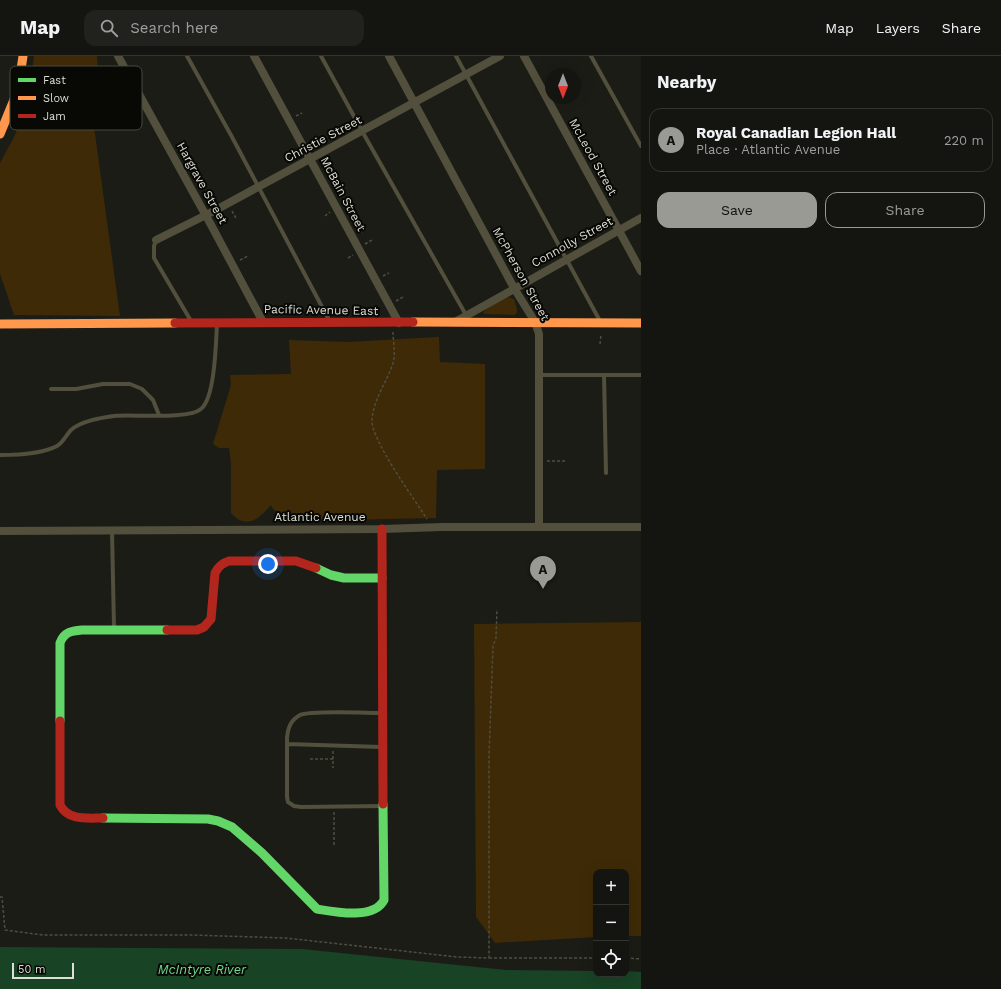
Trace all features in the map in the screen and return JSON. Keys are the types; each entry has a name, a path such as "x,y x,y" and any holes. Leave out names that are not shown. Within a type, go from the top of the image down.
{"street":[{"path":"22,66 24,56"},
{"name":"Hargrave Street","path":"118,56 124,66"},
{"name":"McBain Street","path":"254,56 396,323"},
{"name":"McPherson Street","path":"389,56 514,288 535,322 539,334 539,527"},
{"name":"Christie Street","path":"156,240 258,188 500,56"},
{"name":"McLeod Street","path":"524,56 641,270"},
{"name":"Hargrave Street","path":"142,99 263,322"},
{"path":"0,134 10,110"},
{"name":"Connolly Street","path":"453,322 641,218"},
{"name":"Pacific Avenue East","path":"0,324 192,322 641,323"},
{"name":"Atlantic Avenue","path":"0,531 641,527"},
{"path":"382,529 384,900 378,908 372,911 317,909 262,853 232,827 218,821 208,819 85,818 71,816 65,813 60,804 60,643 64,634 70,631 82,630 197,630 204,627 211,619 215,573 218,567 229,561 296,561 310,565 331,575 344,578 382,578"}],"lane":[{"path":"187,56 232,137 330,322"},
{"path":"321,56 466,315"},
{"path":"456,56 601,322"},
{"path":"592,56 641,146"},
{"path":"156,240 154,246 154,258 192,322"},
{"path":"0,455 37,452 57,446 72,429 94,419 115,416 187,415 200,410 206,402 214,366 217,322"},
{"path":"604,375 606,473"},
{"path":"539,376 641,375"},
{"path":"51,389 76,389 103,384 130,384 142,389 153,400 160,415"},
{"path":"112,531 114,630"},
{"path":"383,712 305,713 292,722 288,728 287,797 288,802 294,806 301,807 384,806"},
{"path":"287,744 383,747"}],"path":[{"path":"296,116 302,113"},
{"path":"326,173 333,169"},
{"path":"232,211 236,218"},
{"path":"325,216 330,212"},
{"path":"359,233 366,229"},
{"path":"365,244 372,240"},
{"path":"348,258 353,255"},
{"path":"240,260 248,256"},
{"path":"382,276 389,273"},
{"path":"396,301 402,297"},
{"path":"396,323 394,361 375,406 372,425 387,456 432,528"},
{"path":"600,334 600,344"},
{"path":"547,461 565,461"},
{"path":"488,958 489,756 493,646 496,638 497,609"},
{"path":"333,746 333,768"},
{"path":"310,759 333,759"},
{"path":"334,806 334,846"},
{"path":"0,897 2,897 5,930 36,934 78,936 192,935 286,938 457,957 593,958"},
{"path":"629,958 641,959"}],"shaded area":[{"path":"34,56 97,56 98,66 33,66"},
{"path":"17,130 94,130 120,316 14,315 0,274 0,163"},
{"path":"508,297 514,299 517,313 514,315 484,314 483,312 500,299"},
{"path":"439,337 440,362 485,364 485,469 437,470 436,518 290,521 273,509 271,505 258,518 246,522 236,518 231,513 231,464 229,448 219,448 213,444 231,385 230,375 291,374 289,340 348,342"},
{"path":"641,622 641,936 629,936 629,869 593,869 593,937 495,943 476,917 474,624"}],"water":[{"name":"McIntyre River","path":"0,947 302,949 506,970 593,971 593,977 629,977 629,971 641,972 641,989 0,989"}],"traffic: fast":[{"path":"316,568 331,575 344,578 382,578"},
{"path":"60,721 60,643 66,634 82,630 167,630"},
{"path":"103,818 208,819 218,821 232,827 262,853 317,909 354,913 372,910 379,906 384,900 383,804"}],"traffic: slow":[{"path":"22,66 23,56"},
{"path":"0,134 10,110"},
{"path":"413,322 641,323"},
{"path":"0,324 175,323"}],"traffic: jam":[{"path":"175,323 413,322"},
{"path":"382,529 383,804"},
{"path":"167,630 197,630 204,627 211,619 215,573 220,566 229,561 296,561 316,568"},
{"path":"60,721 60,805 68,814 79,818 103,818"}],"place":[{"name":"Royal Canadian Legion Hall","path":"543,589"}]}
